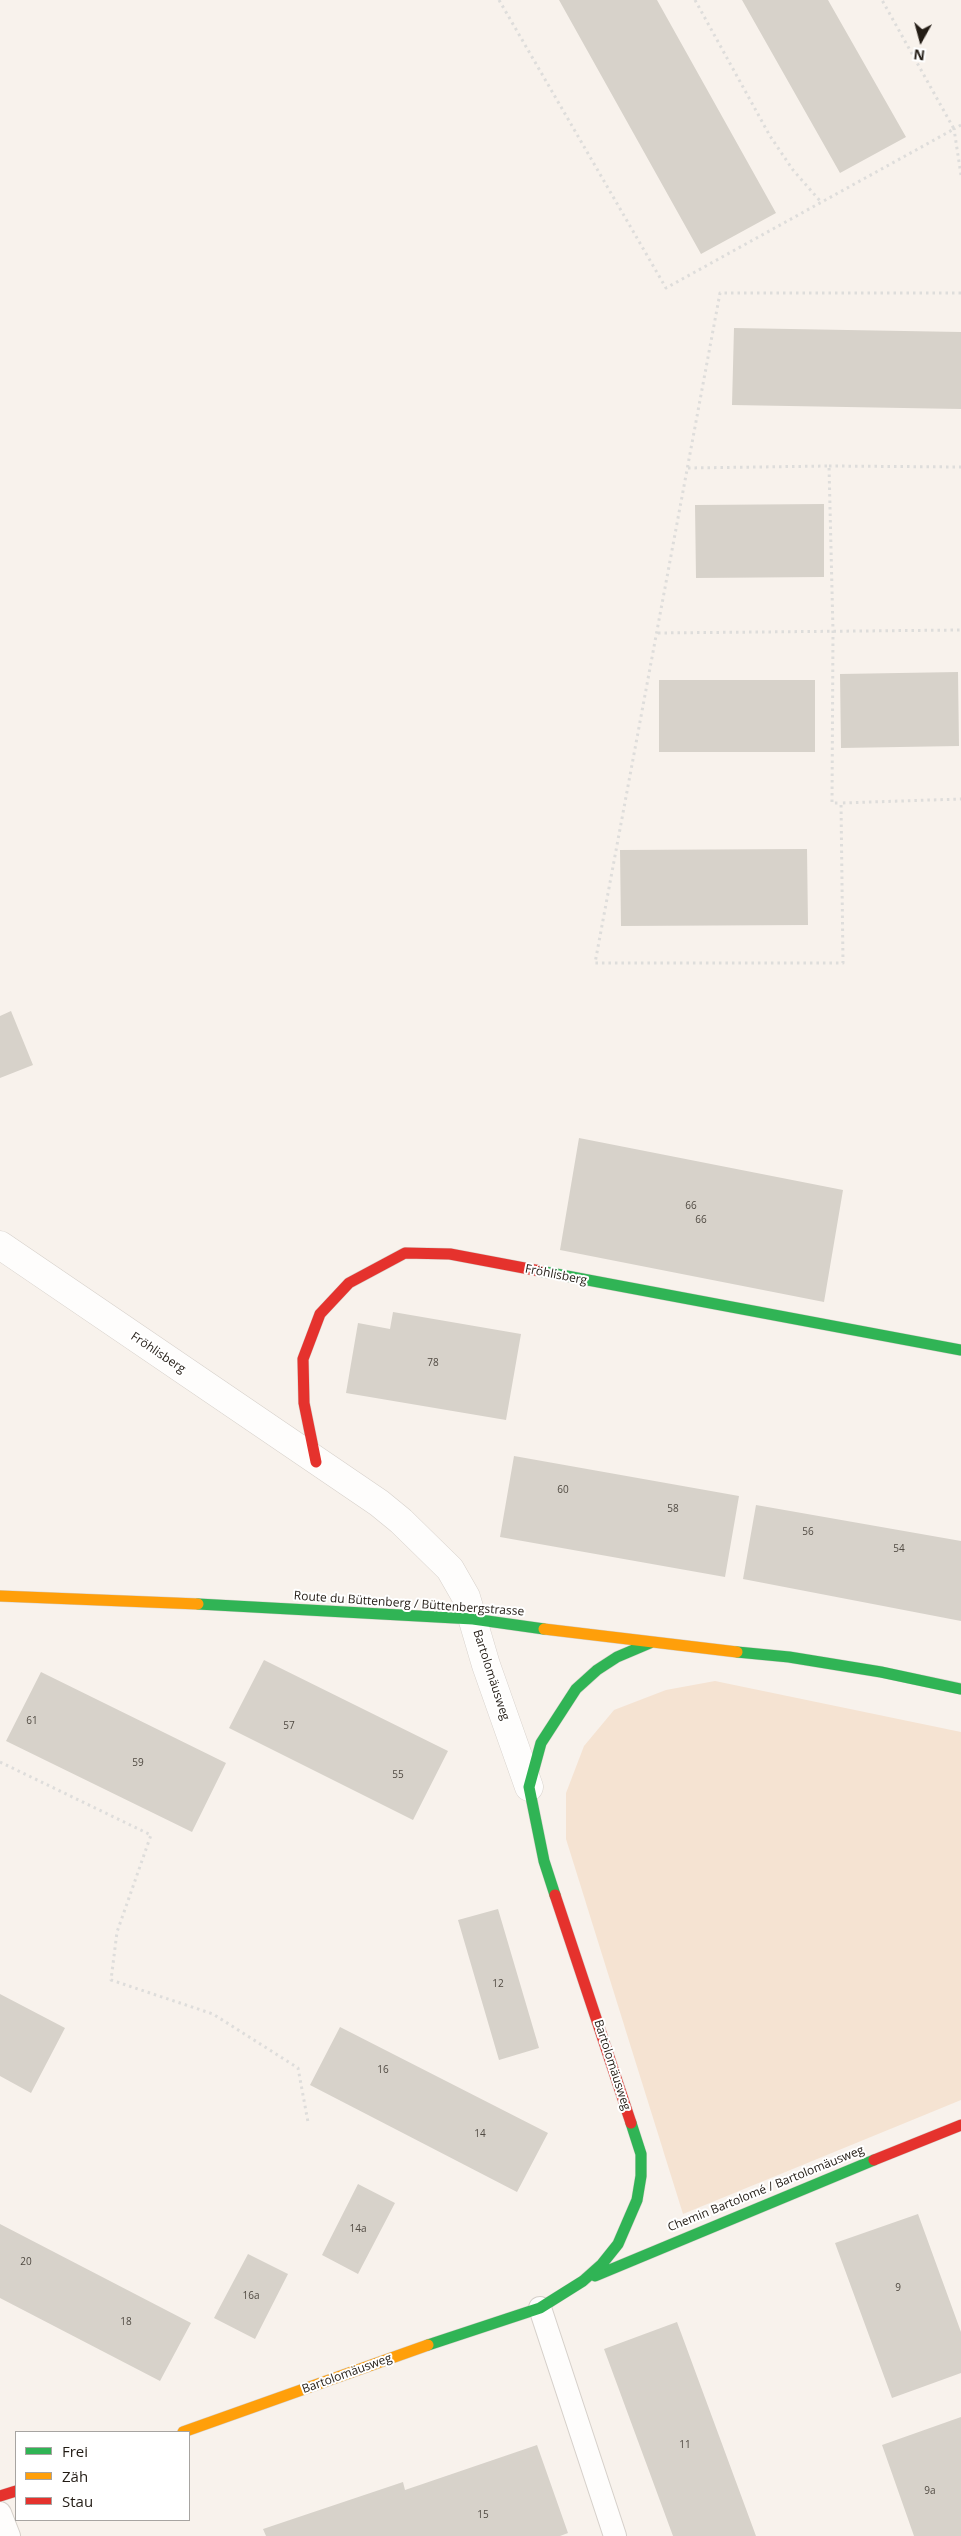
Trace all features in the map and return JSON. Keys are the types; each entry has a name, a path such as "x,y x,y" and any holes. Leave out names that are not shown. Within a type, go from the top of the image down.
{"street":[{"name":"Fröhlisberg","path":"0,1245 401,1520 450,1569 466,1597 473,1620"},
{"name":"Fröhlisberg","path":"316,1462 304,1403 303,1359 320,1314 349,1283 405,1253 450,1254 961,1350"},
{"name":"Route du Büttenberg / Büttenbergstrasse","path":"0,1596 100,1598 473,1620 789,1657 881,1672 961,1689"},
{"name":"Bartolomäusweg","path":"186,2431 460,2334 540,2308 583,2281 602,2264 618,2244 630,2221 637,2200 641,2176 641,2154 544,1861 529,1787 486,1665 473,1620"},
{"name":"Bartolomäusweg","path":"529,1787 541,1743 558,1714 576,1689 596,1670 617,1657 650,1642"},
{"name":"Chemin Bartolomé / Bartolomäusweg","path":"583,2281 752,2209 961,2125"},
{"path":"0,2496 15,2491"}],"lane":[{"path":"540,2308 615,2536"},
{"path":"0,2514 9,2536"}],"path":[{"path":"499,0 666,288 961,125"},
{"path":"696,0 770,136 792,170 821,202"},
{"path":"882,0 954,129 961,175"},
{"path":"840,803 843,963 595,963 720,293 961,292"},
{"path":"829,466 833,631 832,803 961,799"},
{"path":"688,468 961,467"},
{"path":"658,633 961,630"},
{"path":"0,1762 151,1835 117,1932 111,1980 213,2014 298,2068 308,2122"}],"shaded area":[{"path":"715,1681 961,1732 961,2100 683,2214 566,1839 566,1793 584,1746 614,1710 666,1690"}],"building":[{"path":"559,0 657,0 776,213 701,254"},
{"path":"742,0 828,0 906,137 840,173"},
{"path":"734,328 961,332 961,409 732,405"},
{"path":"824,504 824,577 696,578 695,505"},
{"path":"958,672 959,746 841,748 840,674"},
{"path":"659,680 815,680 815,752 659,752"},
{"path":"807,849 808,925 621,926 620,850"},
{"path":"11,1011 33,1065 0,1078 0,1016"},
{"path":"579,1138 843,1190 824,1302 560,1250"},
{"path":"393,1312 521,1334 506,1420 346,1393 358,1323 390,1329"},
{"path":"514,1456 739,1496 725,1577 500,1537"},
{"path":"756,1505 961,1541 961,1621 743,1579"},
{"path":"264,1660 448,1751 413,1820 229,1728"},
{"path":"41,1672 226,1763 192,1832 6,1741"},
{"path":"498,1909 539,2048 499,2060 458,1920"},
{"path":"0,1994 65,2028 31,2093 0,2076"},
{"path":"340,2027 548,2133 517,2192 310,2085"},
{"path":"358,2184 395,2203 358,2274 322,2255"},
{"path":"918,2214 961,2332 961,2373 892,2398 835,2243"},
{"path":"0,2224 191,2323 160,2381 0,2298"},
{"path":"248,2254 288,2274 255,2339 214,2318"},
{"path":"677,2322 756,2536 673,2536 604,2349"},
{"path":"961,2417 961,2536 914,2536 882,2445"},
{"path":"537,2445 568,2533 560,2536 266,2536 263,2529 403,2482 405,2490"}],"traffic: fast":[{"path":"540,1271 961,1350"},
{"path":"198,1604 473,1619 544,1629"},
{"path":"555,1895 544,1861 529,1787 541,1743 576,1689 597,1670 617,1657 650,1643"},
{"path":"737,1652 789,1657 881,1672 961,1689"},
{"path":"428,2345 540,2308 583,2281 602,2264 618,2244 637,2200 641,2176 641,2154 631,2123"},
{"path":"595,2276 874,2160"}],"traffic: slow":[{"path":"0,1596 198,1604"},
{"path":"544,1629 737,1652"},
{"path":"186,2431 428,2345"}],"traffic: jam":[{"path":"316,1462 304,1403 303,1359 320,1314 349,1283 405,1253 450,1254 540,1271"},
{"path":"555,1895 631,2123"},
{"path":"874,2160 961,2125"},
{"path":"0,2496 15,2491"}]}
